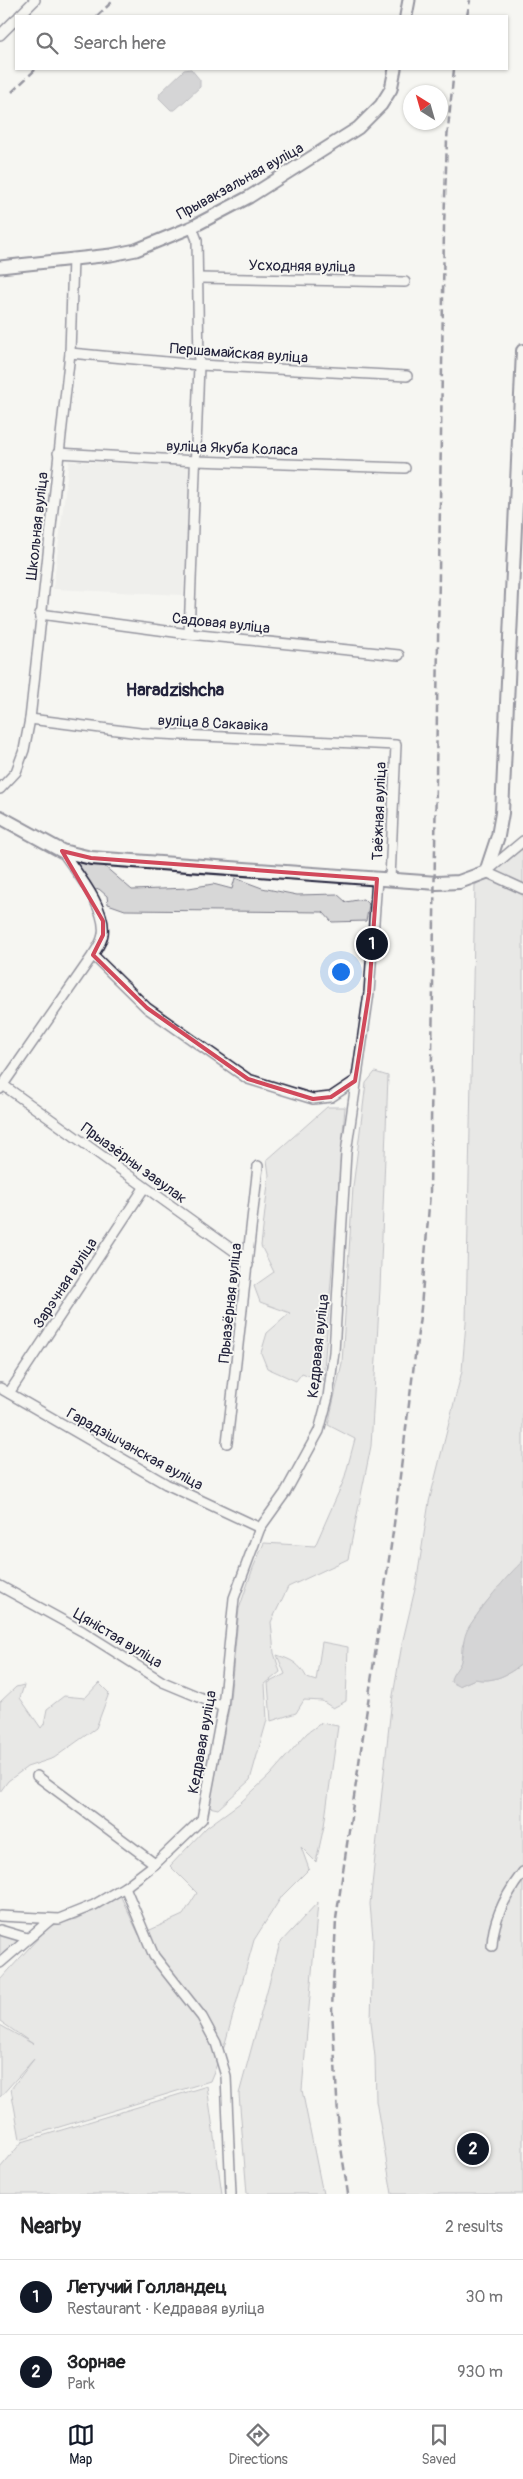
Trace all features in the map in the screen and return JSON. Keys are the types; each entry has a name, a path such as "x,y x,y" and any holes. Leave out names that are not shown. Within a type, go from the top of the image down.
{"main road":[{"path":"0,817 62,851 91,858 437,883 459,882 486,872 498,836 502,813 523,351"}],"street":[{"path":"21,15 35,0"},
{"path":"406,15 409,0"},
{"path":"0,35 15,21"},
{"name":"Прывакзальная вуліца","path":"0,267 111,255 136,250 192,228 248,197 358,128 386,97 395,70"},
{"path":"189,634 199,365 199,278 197,240 192,228"},
{"name":"Школьная вуліца","path":"0,789 16,772 24,750 30,719 70,354 73,258"},
{"name":"Усходняя вуліца","path":"199,278 405,282"},
{"name":"Першамайская вуліца","path":"70,354 199,365 407,376"},
{"name":"вуліца Якуба Коласа","path":"58,453 196,461 405,468"},
{"name":"Садовая вуліца","path":"40,614 189,634 399,655"},
{"name":"вуліца 8 Сакавіка","path":"30,719 140,733 396,745"},
{"name":"Таёжная вуліца","path":"390,879 396,745"},
{"path":"523,841 486,872 523,889"},
{"path":"1,1087 93,955 103,935 103,921 98,907 62,851"},
{"name":"Кедравая вуліца","path":"50,1920 78,1912 125,1887 155,1864 202,1819 224,1707 234,1598 260,1528 285,1492 319,1431 328,1397 334,1352 346,1153 355,1080 369,994 377,879"},
{"path":"93,955 147,1008 248,1079 313,1100 331,1098 355,1080"},
{"name":"Прыазёрны завулак","path":"1,1087 237,1253 248,1265"},
{"name":"Прыазёрная вуліца","path":"227,1443 258,1166"},
{"name":"Зарэчная вуліца","path":"9,1393 144,1188"},
{"name":"Гарадзішчанская вуліца","path":"0,1388 166,1484 260,1528"},
{"name":"Цяністая вуліца","path":"0,1586 82,1631 163,1682 224,1707"},
{"path":"37,1776 155,1864"},
{"path":"492,1946 492,1936 502,1906 523,1872"},
{"path":"125,1887 154,1956 202,2017 216,2042 226,2076 231,2194"},
{"path":"0,1916 50,1920"},
{"path":"0,1963 50,1920"},
{"path":"0,1930 27,1938"}],"highlighted area":[{"path":"62,851 91,858 377,879 369,993 355,1081 331,1097 313,1099 248,1079 147,1008 93,955 103,935 103,921"}],"shaded area":[{"path":"184,70 192,70 200,80 200,87 175,110 171,110 159,98 160,93"},
{"path":"69,461 192,467 183,595 53,589"},
{"path":"523,849 523,1561 483,1606 469,1627 462,1647 461,1662 457,1669 459,1686 475,1679 488,1680 500,1677 523,1663 523,2194 392,2194 376,2101 375,2057 371,2022 373,1938 370,1904 391,1707 402,1644 416,1585 429,1502 462,1371 466,1323 475,885"},
{"path":"74,861 103,865 132,890 189,888 213,884 232,889 235,878 262,888 297,895 337,894 346,902 363,899 369,905 366,921 332,922 323,912 125,910 108,904 107,896 99,889 93,891"},
{"path":"375,1072 388,1076 380,1289 371,1446 348,1559 288,1587 271,1622 274,1653 280,1672 265,1684 267,1720 250,1780 218,1809 209,1807 229,1709 239,1609 253,1568 264,1543 315,1546 344,1480 355,1439 328,1425 342,1363 353,1187 366,1083"},
{"path":"327,1107 345,1107 323,1381 302,1373 296,1381 267,1368 261,1353 267,1333 290,1313 260,1302 254,1286 274,1272 261,1246 269,1175 267,1160"},
{"path":"523,1561 523,1663 512,1671 494,1679 475,1679 459,1686 451,1682 452,1676 461,1661 464,1640 469,1627 494,1592"},
{"path":"322,1642 348,1647 346,1701 333,1708 322,1701 304,1700 296,1713 271,1721 268,1683 285,1674 277,1655 295,1663 307,1678 316,1681"},
{"path":"99,1683 109,1693 96,1728 54,1758 27,1767 8,1781 0,1792 0,1702 16,1687 24,1685 20,1698 41,1728 44,1724 47,1709 64,1696 85,1698"},
{"path":"321,1723 338,1726 324,1826 316,1862 301,1847 309,1869 282,1896 254,1940 224,2047 210,2081 20,2139 11,2089 34,2059 0,2097 0,2025 33,2044 0,2021 0,1980 49,1926 76,1919 120,1895 139,1935 183,1915 197,1893 170,1866 207,1827 240,1803 270,1775 307,1733"},
{"path":"318,1902 302,2090 323,2194 247,2194 239,2094 280,1943"},
{"path":"0,1931 27,1938 0,1962"},
{"path":"207,2086 222,2194 0,2194 0,2168 22,2142"}],"railway":[{"path":"98,15 114,0"},
{"path":"467,15 470,0"},
{"path":"12,92 35,70"},
{"path":"348,2194 339,2134 332,2009 336,1919 393,1532 421,1308 430,1193 444,227 447,139 454,70"}],"place":[{"name":"Летучий Голландец","path":"372,944"},
{"name":"Зорнае","path":"473,2149"}],"district":[{"name":"Haradzishcha","path":"175,690"}]}
